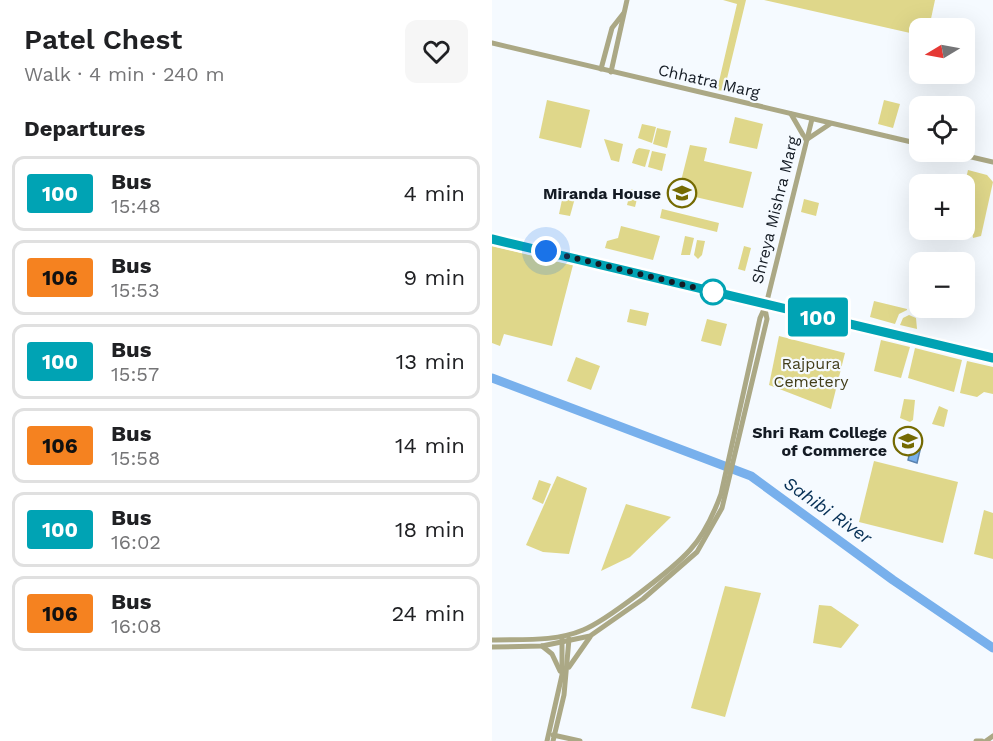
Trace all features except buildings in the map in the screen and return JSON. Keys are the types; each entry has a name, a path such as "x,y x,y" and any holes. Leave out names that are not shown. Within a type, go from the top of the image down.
{"street":[{"path":"611,72 627,0"},
{"path":"601,69 612,28 624,12"},
{"name":"Chhatra Marg","path":"492,44 909,141"},
{"path":"791,114 807,140 832,123"},
{"name":"Shreya Mishra Marg","path":"726,482 767,319 766,307 812,119"},
{"path":"975,158 993,162"},
{"path":"492,239 766,307 993,358"},
{"path":"492,647 542,646 592,626 689,552 714,512 726,482"},
{"path":"568,669 590,636 651,592 696,552 722,508 726,482"},
{"path":"551,739 568,669 569,634"},
{"path":"492,640 562,639 570,641 590,636"},
{"path":"551,739 562,675 562,639"},
{"path":"542,646 552,654 562,675"},
{"path":"975,741 984,741 993,736"},
{"path":"551,739 580,741"}],"green space":[{"path":"723,0 746,0 724,91 717,90 737,4"},
{"path":"764,0 935,0 931,18 909,18 909,33"},
{"path":"547,100 590,110 581,148 539,138"},
{"path":"884,100 900,104 893,128 878,124"},
{"path":"735,117 763,124 757,149 729,143"},
{"path":"642,124 656,127 652,143 638,138"},
{"path":"657,128 671,131 667,148 653,144"},
{"path":"604,139 623,144 619,162 611,160"},
{"path":"690,145 707,148 704,161 752,172 743,208 678,193"},
{"path":"639,148 650,150 645,167 632,163 636,150"},
{"path":"652,151 666,154 662,171 648,167"},
{"path":"968,170 987,175 993,182 981,236 975,238 975,174 967,174"},
{"path":"631,189 639,191 635,207 627,205"},
{"path":"563,195 575,198 570,216 559,214"},
{"path":"804,199 819,203 816,216 801,212"},
{"path":"662,209 719,223 717,232 660,218"},
{"path":"621,226 660,236 653,260 605,248 607,241 618,238"},
{"path":"685,236 694,238 690,255 681,255"},
{"path":"697,240 705,241 702,255 698,259 694,255"},
{"path":"492,246 573,265 552,346 504,334 500,346 492,343"},
{"path":"744,246 751,248 745,271 738,269"},
{"path":"874,301 907,310 899,314 895,324 870,317"},
{"path":"630,309 649,313 646,326 627,322"},
{"path":"909,315 909,318 916,318 917,329 900,325 903,318"},
{"path":"707,319 727,324 721,346 701,341"},
{"name":"Rajpura Cemetery","path":"779,336 845,353 831,409 769,385"},
{"path":"881,340 910,347 901,378 874,371"},
{"path":"915,348 962,360 954,392 908,378"},
{"path":"576,357 600,366 591,390 567,381"},
{"path":"967,361 993,367 993,394 984,392 977,397 960,393"},
{"path":"904,399 915,400 913,420 910,422 900,418"},
{"path":"939,406 948,410 944,427 932,424"},
{"path":"874,461 958,482 943,543 859,522"},
{"path":"557,476 587,488 569,554 543,552 526,545"},
{"path":"539,480 551,484 543,504 532,499"},
{"path":"626,504 671,517 630,557 601,571"},
{"path":"984,510 993,513 993,559 974,554"},
{"path":"725,586 761,593 725,717 691,708"},
{"path":"819,605 831,606 859,625 841,648 813,643"}],"water":[{"path":"913,440 922,442 917,463 908,460"}],"waterway":[{"name":"Sahibi River","path":"492,378 751,476 893,580 993,648"}],"bus line":[{"name":"100","path":"492,239 993,358"}],"place":[{"name":"Miranda House","path":"682,193"},
{"name":"Shri Ram College of Commerce","path":"908,441"}],"route":[{"path":"546,251 715,292 713,292"}]}
